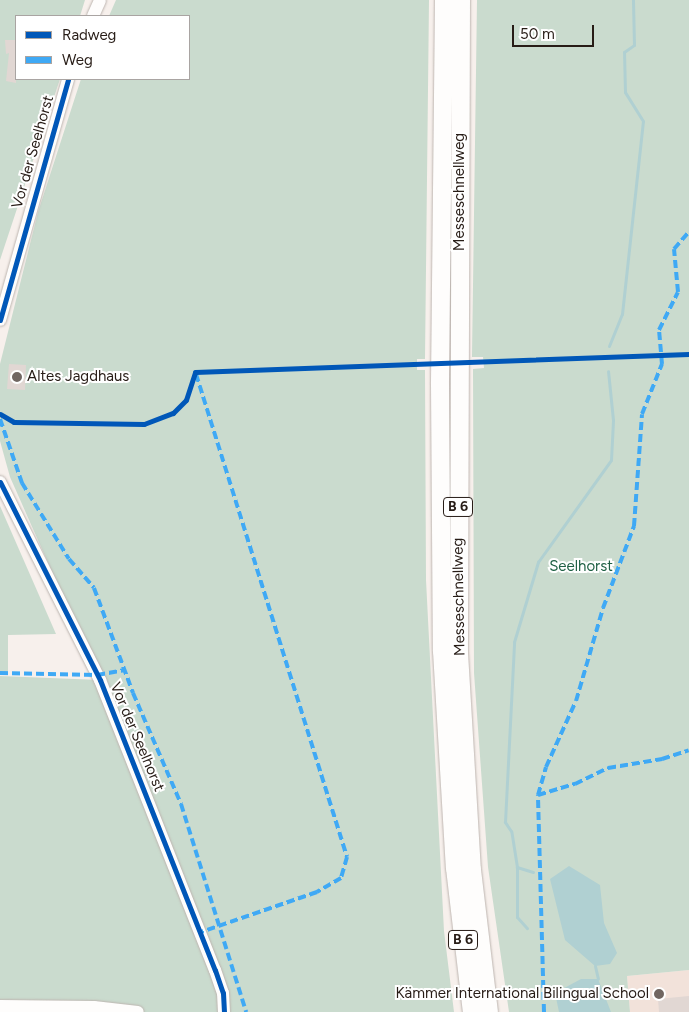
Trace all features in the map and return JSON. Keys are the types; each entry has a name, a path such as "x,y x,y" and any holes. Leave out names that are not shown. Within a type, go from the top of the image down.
{"highway":[{"name":"Messeschnellweg","path":"444,0 440,384 442,652 454,848 472,1012"},
{"name":"Messeschnellweg","path":"461,0 460,662 472,870 489,1012"}],"street":[{"path":"93,15 100,0"},
{"name":"Vor der Seelhorst","path":"0,320 68,80"},
{"name":"Vor der Seelhorst","path":"0,482 100,680 212,963 223,993 224,1012"},
{"path":"0,1006 94,1007 138,1012"}],"shaded area":[{"name":"Kämmer International Bilingual School","path":"689,970 689,1012 630,1012 627,976"}],"green space":[{"path":"0,0 85,0 80,15 15,15 15,80 60,80 0,260"},
{"path":"116,0 429,0 425,359 417,359 417,370 425,370 426,580 444,931 454,1012 138,1012 0,1006 0,676 100,680 10,477 0,441 0,364 38,212 81,80 190,80 190,15 109,15"},
{"name":"Seelhorst","path":"477,0 689,0 689,970 627,976 630,1012 509,1012 488,867 474,673 473,369 484,368 483,357 472,357"},
{"path":"0,506 56,634 8,635 8,672 0,672"}],"water":[{"path":"569,866 600,885 604,923 617,953 610,964 595,966 565,940 550,879"},
{"path":"581,979 598,979 611,1012 559,1012 555,993"}],"building":[{"path":"5,40 15,40 16,83 6,81 9,53 6,54"},
{"name":"Altes Jagdhaus","path":"9,364 26,365 25,390 7,389"},
{"path":"689,996 689,1012 659,1012 658,999"}],"waterway":[{"path":"609,346 622,314 643,121 625,92 624,52 634,45 633,0"},
{"path":"533,872 517,867 511,831 505,822 514,642 538,562 611,460 613,420 608,371"},
{"path":"517,867 517,917 527,928"},
{"path":"595,966 598,979"}],"marked path":[{"path":"544,1012 538,795 546,767 576,701 603,608 634,526 642,414 662,364 659,330 678,292 674,249 689,232"},
{"path":"196,374 347,857 341,878 317,892 201,932"},
{"path":"0,419 22,483 69,559 94,588 133,693 181,804 246,1012"},
{"path":"0,673 97,675 124,670"},
{"path":"538,795 575,784 608,768 662,759 689,750"}],"cycle path":[{"path":"0,320 68,80"},
{"path":"0,414 14,422 144,424 173,413 186,400 195,372 689,354"},
{"path":"0,482 100,680 215,970 223,993 224,1012"}],"place":[{"name":"Altes Jagdhaus","path":"17,377"},
{"name":"Kämmer International Bilingual School","path":"659,994"}]}
